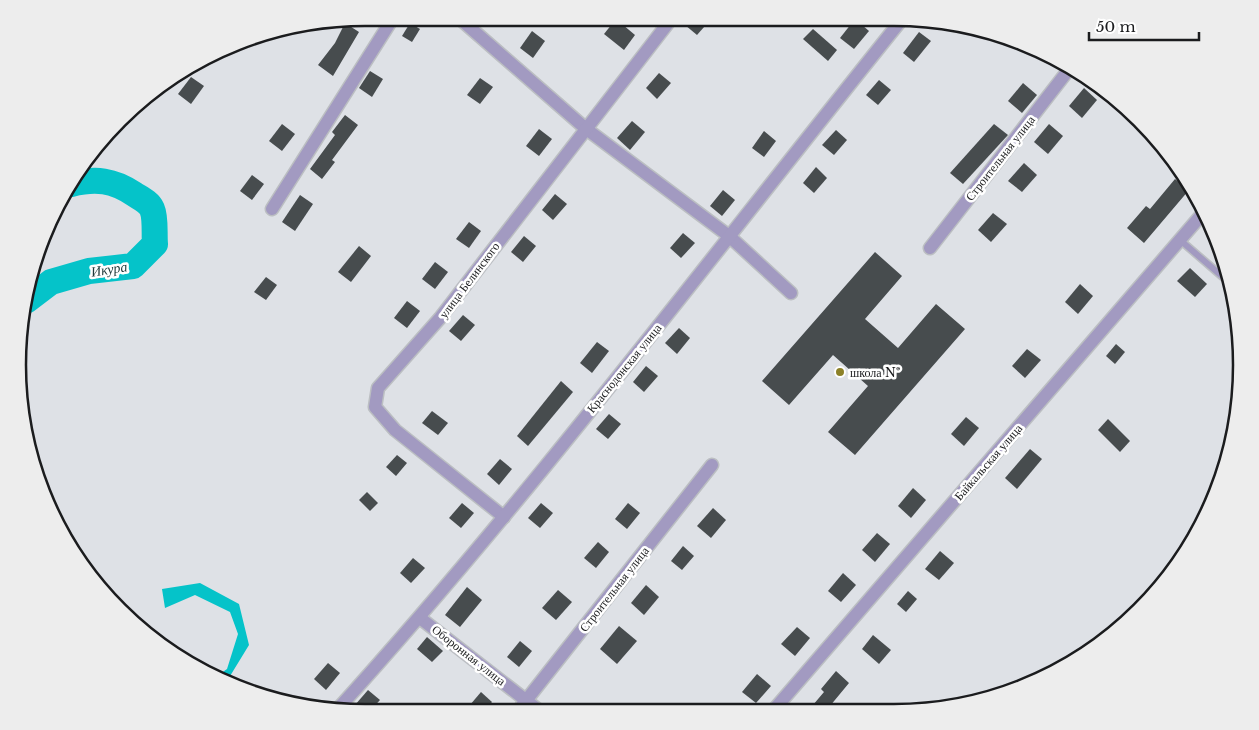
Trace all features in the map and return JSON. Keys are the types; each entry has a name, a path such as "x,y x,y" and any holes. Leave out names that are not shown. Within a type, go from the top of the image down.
{"street":[{"path":"272,209 388,26"},
{"path":"468,26 585,128 729,236 790,293"},
{"name":"улица Белинского","path":"504,517 395,430 375,407 378,388 440,318 666,26"},
{"name":"Краснодонская улица","path":"342,703 420,618 504,517 897,26"},
{"name":"Строительная улица","path":"930,248 1066,74"},
{"name":"Байкальская улица","path":"779,704 1199,218"},
{"name":"Строительная улица","path":"523,704 712,465"},
{"name":"Оборонная улица","path":"420,618 531,704"}],"lane":[{"path":"1180,240 1220,275"}],"water":[{"path":"200,583 239,604 249,645 230,676 222,672 227,669 238,634 230,612 195,595 165,608 162,589"}],"building":[{"path":"408,26 415,26 420,29 412,42 402,36"},
{"path":"610,26 624,26 635,35 624,50 604,34"},
{"path":"686,26 705,26 697,35"},
{"path":"849,26 863,26 869,31 854,49 840,38"},
{"path":"343,27 351,27 359,32 333,76 318,65 335,43"},
{"path":"813,29 837,50 828,61 803,39"},
{"path":"532,31 545,41 533,58 520,48"},
{"path":"919,32 931,41 914,62 903,53"},
{"path":"370,71 383,79 372,97 359,88"},
{"path":"659,73 671,83 657,99 646,88"},
{"path":"191,77 204,86 191,104 178,94"},
{"path":"480,78 493,87 480,104 467,95"},
{"path":"879,80 891,90 878,105 866,95"},
{"path":"1023,83 1037,95 1022,113 1008,101"},
{"path":"1084,88 1097,100 1082,118 1069,106"},
{"path":"345,115 358,125 332,160 335,162 322,179 310,169 335,135 332,132"},
{"path":"632,121 645,132 630,150 617,138"},
{"path":"282,124 295,134 282,151 269,141"},
{"path":"994,124 1008,135 963,184 950,173"},
{"path":"1049,124 1063,136 1048,154 1034,142"},
{"path":"539,129 552,139 539,156 526,146"},
{"path":"836,130 847,140 834,155 822,145"},
{"path":"764,131 776,141 764,157 752,148"},
{"path":"1024,163 1037,175 1022,192 1008,181"},
{"path":"816,167 827,178 814,193 803,183"},
{"path":"252,175 264,184 252,200 240,191"},
{"path":"1175,179 1179,182 1186,194 1144,243 1127,228 1146,206 1150,209"},
{"path":"723,190 735,200 722,216 710,206"},
{"path":"555,194 567,204 553,220 542,210"},
{"path":"300,195 313,204 295,231 282,222"},
{"path":"993,213 1007,224 991,242 978,230"},
{"path":"469,222 481,231 469,248 456,239"},
{"path":"683,233 695,243 681,258 670,248"},
{"path":"524,236 536,246 523,262 511,252"},
{"path":"359,246 371,256 351,282 338,272"},
{"path":"875,252 902,276 865,319 898,348 936,304 965,329 855,455 828,432 868,386 833,355 789,405 762,381"},
{"path":"435,262 448,272 435,289 422,279"},
{"path":"1190,268 1207,284 1195,297 1177,281"},
{"path":"266,277 277,285 266,300 254,292"},
{"path":"1080,284 1093,296 1078,314 1065,302"},
{"path":"407,301 420,311 407,328 394,318"},
{"path":"463,315 475,325 461,341 449,331"},
{"path":"679,328 690,338 677,354 665,343"},
{"path":"597,342 609,351 592,373 580,363"},
{"path":"1116,344 1125,352 1115,364 1106,356"},
{"path":"1027,349 1041,360 1025,378 1012,366"},
{"path":"646,366 658,376 644,392 633,382"},
{"path":"561,381 573,392 528,446 517,436"},
{"path":"432,411 448,423 438,435 422,423"},
{"path":"609,414 621,424 608,439 596,429"},
{"path":"966,417 979,428 964,446 951,434"},
{"path":"1108,419 1130,441 1120,452 1098,430"},
{"path":"1030,449 1042,459 1017,489 1005,478"},
{"path":"397,455 407,463 396,476 386,467"},
{"path":"500,459 512,469 499,485 487,474"},
{"path":"913,488 926,500 911,518 898,506"},
{"path":"367,492 378,503 370,511 359,500"},
{"path":"462,503 474,513 461,528 449,518"},
{"path":"541,503 553,513 540,528 528,518"},
{"path":"628,503 640,513 627,529 615,519"},
{"path":"713,508 726,520 711,538 697,526"},
{"path":"877,533 890,544 875,562 862,550"},
{"path":"598,542 609,552 596,568 584,558"},
{"path":"683,546 694,556 682,570 671,561"},
{"path":"940,551 954,563 939,580 925,569"},
{"path":"413,558 425,568 411,583 400,573"},
{"path":"843,573 856,585 841,602 828,591"},
{"path":"646,585 659,597 644,615 631,603"},
{"path":"467,587 482,600 460,627 445,615"},
{"path":"558,590 572,602 556,620 542,608"},
{"path":"908,591 917,599 906,612 897,604"},
{"path":"619,626 637,641 617,664 600,649"},
{"path":"797,627 810,638 795,656 781,644"},
{"path":"873,635 891,650 879,664 862,649"},
{"path":"427,637 443,651 432,662 417,649"},
{"path":"520,641 532,651 519,667 507,657"},
{"path":"328,663 340,673 326,690 314,679"},
{"path":"836,671 849,683 832,704 814,704 824,692 821,689"},
{"path":"757,674 771,686 756,703 742,692"},
{"path":"368,690 380,700 376,704 356,704"},
{"path":"481,692 492,702 490,704 471,704"}],"waterway":[{"name":"Икура","path":"34,295 51,282 89,271 133,266 155,244 153,213 151,207 144,200 126,189 111,183 96,181 80,182"}],"place":[{"name":"школа №","path":"840,372"}]}
